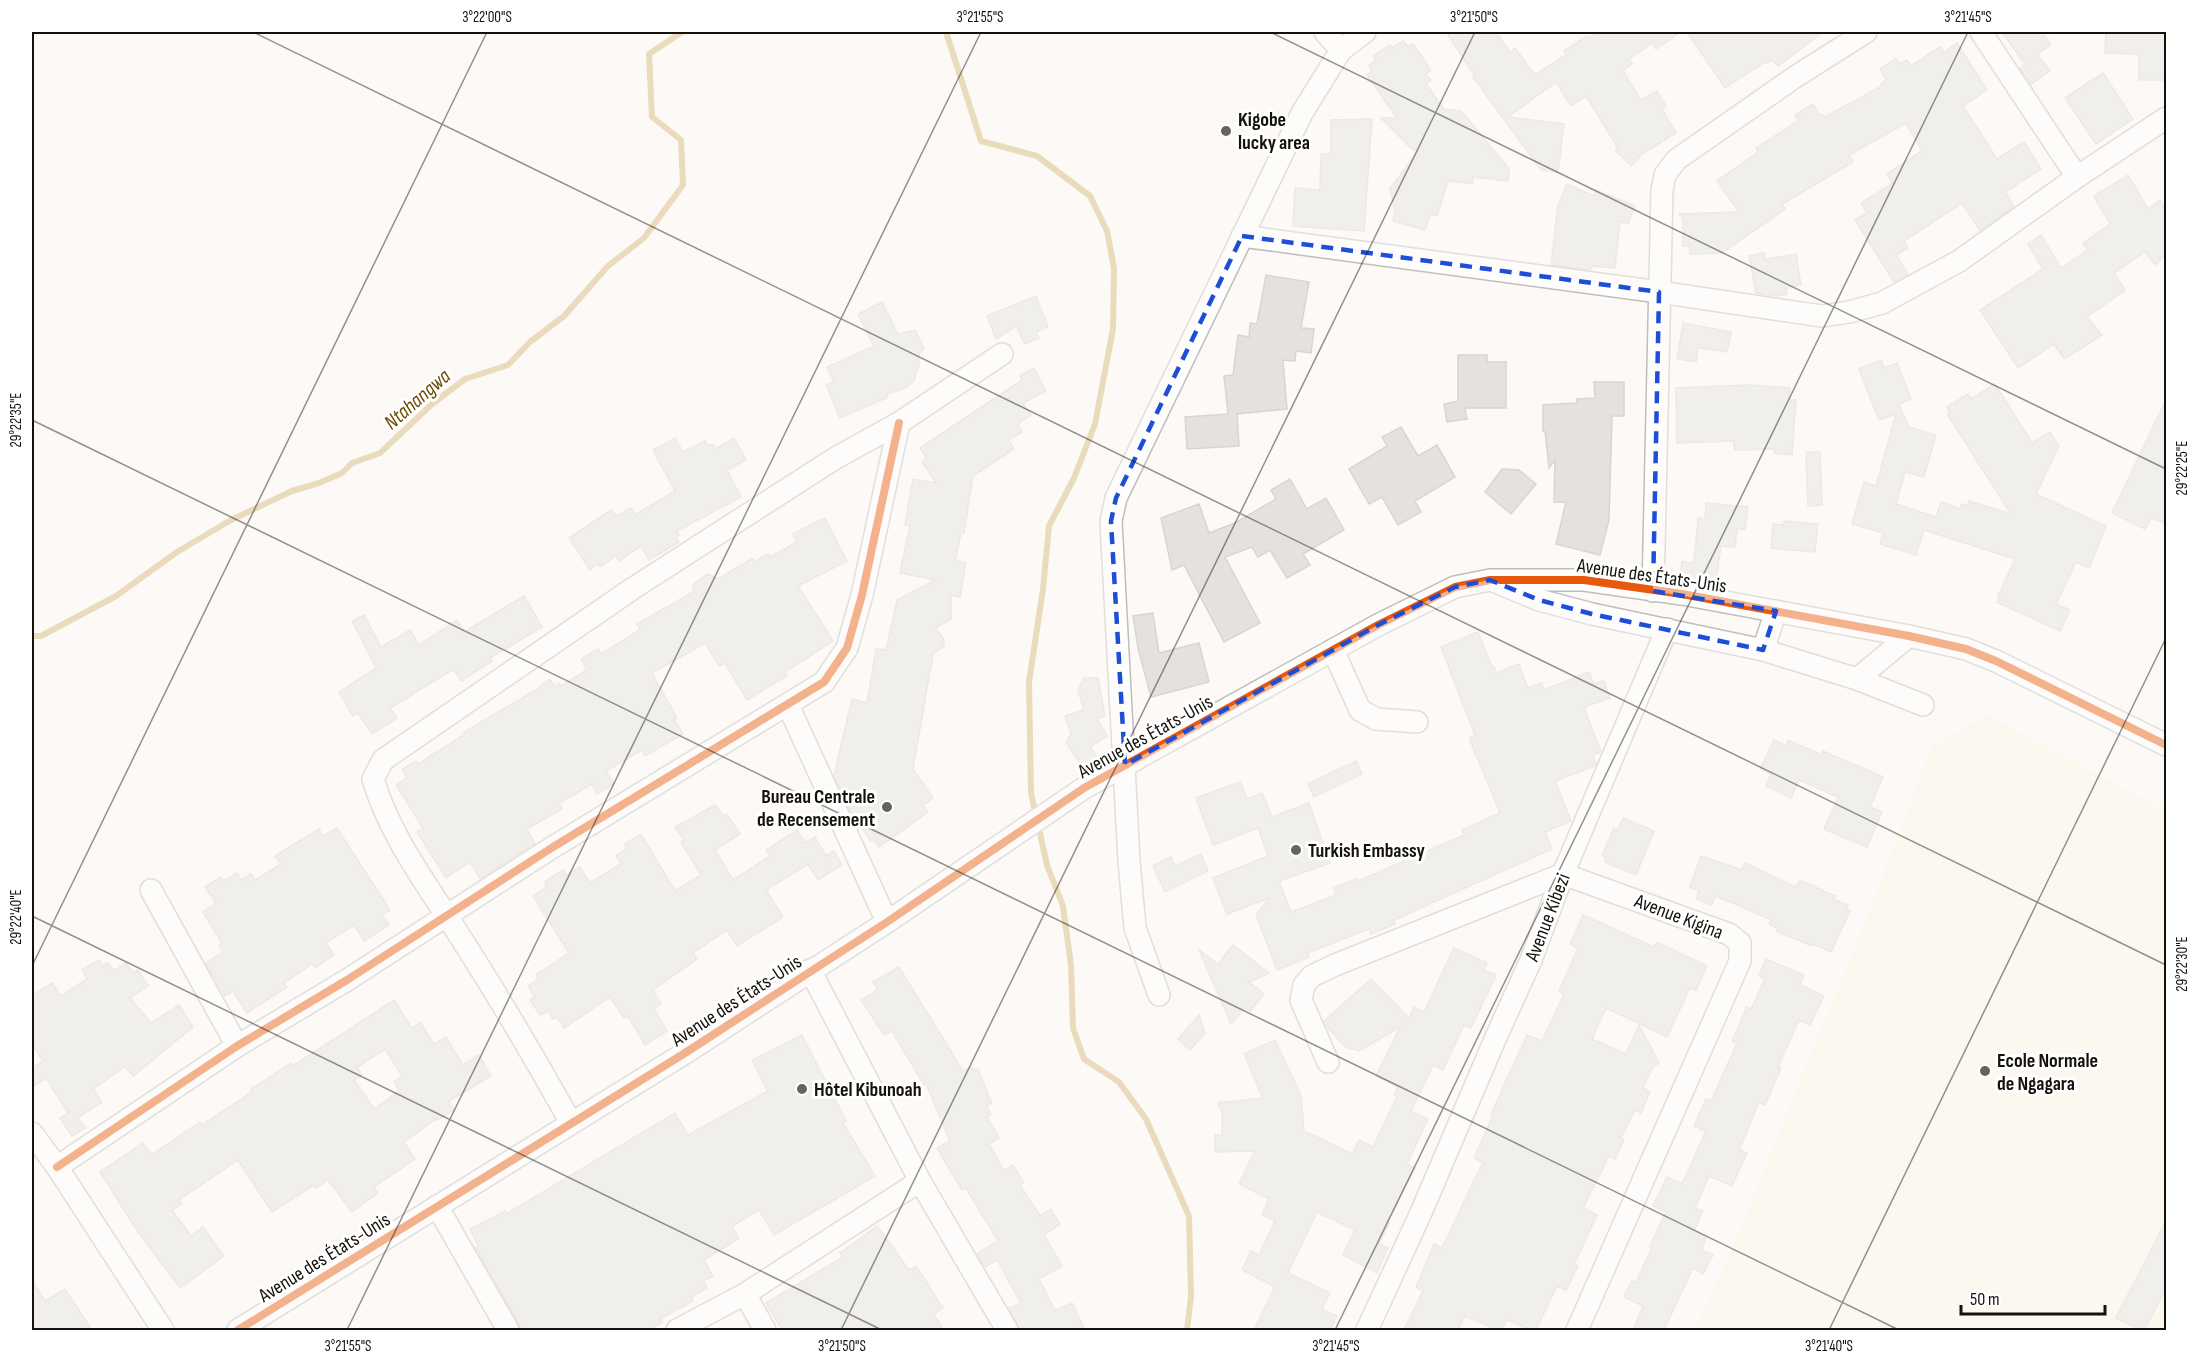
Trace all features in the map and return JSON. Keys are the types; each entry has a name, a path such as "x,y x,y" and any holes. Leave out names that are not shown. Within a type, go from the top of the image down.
{"street":[{"path":"1325,32 1341,50"},
{"path":"1159,995 1136,928 1129,861 1111,520 1116,498 1302,112 1341,50 1365,32"},
{"path":"1653,591 1659,292 1662,190 1665,175 1676,160 1795,77 1866,32"},
{"path":"1981,32 2077,177"},
{"path":"1242,236 1822,316 1882,303 1959,261 2077,177 2166,118"},
{"path":"571,1123 517,1026 417,871 379,798 373,779 383,760 633,589 834,459 899,423 1002,354"},
{"path":"57,1167 237,1046 347,980 553,847 824,682 847,648 862,595 899,423"},
{"path":"1490,580 1539,600 1592,614 1763,650 1857,680 1923,705"},
{"name":"Avenue des États-Unis","path":"238,1330 685,1053 994,851 1084,788 1332,650 1455,587 1490,580 1584,580 1776,611 1909,636 1966,649 1996,660 2166,745"},
{"path":"1763,650 1776,611"},
{"name":"Avenue Kibezi","path":"1367,1330 1420,1215 1531,960 1563,874 1667,629"},
{"path":"1857,680 1909,636"},
{"path":"1332,650 1360,710 1376,719 1417,722"},
{"path":"788,705 887,922"},
{"path":"1328,1062 1301,1000 1304,985 1312,976 1563,874"},
{"name":"Avenue Kigina","path":"1563,874 1729,934 1740,943 1740,961 1577,1330"},
{"path":"151,890 237,1046"},
{"path":"810,970 920,1180 1007,1330"},
{"path":"35,1145 57,1167 163,1330"},
{"path":"677,1330 745,1294 920,1180"},
{"path":"437,1206 508,1330"},
{"path":"745,1294 765,1330"}],"highlighted area":[{"path":"1242,236 1659,292 1653,591 1776,611 1763,650 1592,614 1539,600 1490,580 1455,587 1378,625 1125,765 1111,521 1116,498"}],"shaded area":[{"name":"Ecole Normale de Ngagara","path":"1987,715 2166,811 2166,1330 1695,1330 1736,1240 1873,901 1932,746"}],"building":[{"path":"1446,32 1496,32 1510,52 1515,48 1535,75 1566,55 1564,51 1587,36 1589,38 1599,32 1681,32 1656,49 1653,43 1629,59 1632,64 1623,71 1641,100 1657,91 1666,106 1662,109 1676,133 1642,154 1631,166 1615,150 1618,148 1586,96 1571,106 1556,82 1508,117 1564,124 1558,172 1541,170 1473,77 1475,76"},
{"path":"1687,32 1823,32 1778,66 1772,60 1767,63 1766,61 1725,88"},
{"path":"2002,32 2042,32 2051,45 2037,54 2050,71 2031,84 2020,68 2025,64"},
{"path":"2106,32 2166,32 2163,80 2139,80 2139,54 2105,53"},
{"path":"1403,41 1408,47 1413,44 1431,70 1426,74 1431,80 1426,84 1444,109 1461,111 1509,169 1508,181 1473,177 1472,184 1448,181 1437,216 1430,214 1425,230 1393,221 1395,211 1390,189 1419,150 1413,150 1381,118 1397,118 1367,75 1372,71 1369,66 1376,60 1373,56 1390,45 1392,48"},
{"path":"1957,43 1987,90 1963,106 1997,159 2024,142 2041,169 2005,192 2014,206 1980,231 1962,203 1904,241 1908,248 1896,255 1908,274 1894,282 1855,220 1867,213 1861,203 1893,183 1887,174 1922,151 1906,123 1849,155 1853,162 1782,204 1785,209 1722,253 1690,254 1689,246 1683,246 1683,218 1679,214 1739,212 1717,181 1758,152 1756,148 1798,121 1795,115 1813,104 1820,116 1823,114 1825,117 1882,86 1881,84 1886,80 1880,69 1896,58 1900,64 1907,60 1911,66 1940,47 1944,52"},
{"path":"2103,73 2133,119 2096,144 2065,98"},
{"path":"1372,119 1364,231 1293,226 1295,188 1320,190 1321,154 1331,154 1331,120"},
{"path":"2128,175 2148,209 2160,200 2166,209 2166,255 2155,265 2145,252 2114,273 2125,290 2087,317 2102,335 2064,359 2054,344 2018,368 1980,310 2043,269 2028,244 2041,235 2061,268 2088,250 2083,243 2110,224 2094,196"},
{"path":"1567,184 1594,196 1596,190 1635,206 1628,224 1620,221 1615,268 1592,266 1591,270 1551,265 1558,205"},
{"path":"1764,253 1765,259 1796,254 1801,285 1786,288 1787,294 1776,296 1756,293 1749,256"},
{"path":"1266,275 1309,282 1301,328 1314,329 1311,353 1296,351 1295,361 1283,360 1287,409 1237,414 1239,446 1187,449 1185,417 1228,414 1224,376 1233,375 1238,335 1249,337 1250,323 1257,324"},
{"path":"1036,296 1048,327 1036,332 1039,338 1025,344 1016,326 996,339 987,316"},
{"path":"882,302 898,334 915,330 924,348 919,354 919,364 914,381 907,387 887,394 888,397 840,418 826,385 834,382 827,367 874,346 858,314"},
{"path":"1683,323 1731,332 1727,352 1698,348 1696,362 1677,359"},
{"path":"1458,355 1487,355 1487,362 1506,362 1506,408 1465,408 1467,419 1447,422 1444,404 1458,401"},
{"path":"1881,360 1884,368 1897,363 1911,399 1899,404 1909,427 1936,435 1924,477 1905,472 1896,504 1936,517 1941,502 1960,509 1961,504 1968,506 1969,501 2011,514 1947,414 1950,412 1947,407 1968,394 1971,399 1995,384 2032,443 2050,432 2059,446 2036,494 2106,526 2089,568 2076,562 2056,604 2070,610 2060,631 1997,602 2015,559 1924,530 1916,555 1880,544 1883,533 1852,524 1864,482 1876,486 1896,414 1879,420 1859,369"},
{"path":"1034,368 1046,391 1023,403 1031,415 1018,424 1022,432 1009,440 1014,449 973,476 964,533 961,533 955,561 966,563 960,597 951,595 951,619 935,628 944,639 944,646 933,654 913,769 933,798 923,805 928,812 879,847 873,839 871,841 850,811 834,775 852,699 867,703 876,649 886,650 897,600 935,580 900,573 910,525 905,525 913,479 936,483 922,462 927,458 920,448 1022,380 1020,375"},
{"path":"1594,382 1624,382 1624,416 1612,416 1609,520 1600,555 1556,544 1566,502 1554,502 1555,460 1549,468 1545,431 1543,431 1543,405 1577,403 1577,399 1595,398"},
{"path":"1749,385 1790,388 1789,400 1796,400 1792,455 1774,453 1775,449 1734,450 1734,441 1677,443 1676,388"},
{"path":"2166,400 2166,524 2151,517 2145,529 2112,513"},
{"path":"1401,427 1418,456 1437,445 1455,477 1415,501 1421,512 1398,525 1382,497 1369,504 1349,469 1387,446 1382,437"},
{"path":"675,438 683,452 705,441 708,446 713,444 716,449 734,438 746,460 727,470 741,497 677,531 679,535 676,538 679,542 649,560 641,546 619,561 616,556 600,567 598,564 590,570 569,538 611,510 616,516 631,508 635,515 675,491 653,450"},
{"path":"1806,452 1820,452 1822,505 1808,506"},
{"path":"1502,469 1519,470 1536,484 1511,514 1485,492"},
{"path":"1290,479 1307,509 1326,498 1344,530 1303,554 1310,565 1287,578 1270,550 1258,557 1252,547 1225,557 1260,623 1224,642 1184,565 1172,570 1161,518 1199,504 1209,533 1235,523 1276,499 1271,490"},
{"path":"1706,503 1748,507 1745,529 1737,529 1735,547 1721,546 1716,581 1680,576 1682,561 1694,563 1698,518 1705,519"},
{"path":"825,518 847,561 798,586 833,641 785,672 787,676 747,700 725,663 719,666 705,643 652,673 677,718 674,719 683,734 645,756 642,750 606,771 614,784 597,794 592,784 559,803 562,809 528,828 535,843 480,879 470,862 446,878 417,832 423,828 396,785 407,778 402,769 416,761 418,764 465,734 464,732 536,690 550,679 554,686 559,683 561,686 587,670 581,659 598,649 601,654 640,630 637,624 693,592 693,585 708,574 718,579 753,558 755,562 768,554 770,557 797,542 793,534"},
{"path":"1784,521 1818,524 1815,552 1771,548 1773,524 1784,525"},
{"path":"524,596 542,627 490,658 492,661 461,681 454,669 390,708 397,718 372,734 358,713 353,716 339,692 376,668 352,621 364,615 381,647 410,630 419,645 457,620 464,632"},
{"path":"1153,613 1159,653 1199,643 1209,682 1151,697 1138,648 1133,616"},
{"path":"1478,632 1496,673 1519,664 1528,688 1542,683 1544,690 1589,672 1594,684 1604,681 1610,698 1584,707 1601,752 1593,755 1595,766 1555,781 1571,821 1545,832 1552,849 1394,920 1395,924 1371,934 1369,929 1307,953 1309,957 1277,970 1256,915 1269,898 1227,914 1213,878 1268,856 1258,828 1213,845 1196,798 1240,782 1247,799 1262,793 1272,817 1309,803 1330,863 1279,881 1291,912 1336,895 1334,888 1357,878 1358,881 1464,835 1462,830 1500,813 1469,738 1475,735 1441,647"},
{"path":"1084,678 1098,678 1105,716 1097,719 1107,736 1090,747 1097,758 1082,767 1066,742 1071,734 1065,716 1084,710 1078,690"},
{"path":"1774,740 1786,746 1788,740 1822,755 1823,751 1883,777 1870,807 1882,812 1867,847 1824,829 1838,797 1799,780 1791,798 1766,786 1771,774 1760,769"},
{"path":"1356,761 1362,774 1314,797 1308,784"},
{"path":"715,805 723,816 727,814 740,834 715,850 733,880 770,856 766,850 797,830 805,843 815,837 826,856 834,851 842,865 818,880 808,864 766,890 783,917 737,946 727,930 693,953 697,959 653,990 661,1004 654,1009 667,1031 645,1045 628,1016 624,1018 610,997 564,1028 557,1017 553,1019 548,1011 540,1015 530,1000 535,997 528,986 539,979 536,975 569,953 533,896 547,887 544,882 563,870 566,875 580,867 590,883 621,864 616,855 627,849 624,844 641,834 675,891 701,875 681,842 684,840 675,827"},
{"path":"1623,818 1654,831 1636,875 1605,862 1606,858 1602,856 1614,828 1618,830"},
{"path":"337,828 390,910 382,915 389,925 364,941 354,925 326,943 334,955 315,968 312,964 284,983 287,987 247,1013 233,991 225,996 206,963 223,952 219,945 222,943 203,912 216,903 205,887 221,877 223,881 237,873 241,880 251,874 255,880 281,864 275,856 319,829 323,836"},
{"path":"1201,854 1208,871 1165,892 1153,866 1171,857 1175,866"},
{"path":"1701,856 1742,870 1745,863 1796,887 1800,880 1835,896 1833,899 1848,905 1846,909 1850,911 1831,952 1776,931 1777,928 1769,924 1771,920 1733,903 1715,896 1712,905 1696,899 1699,891 1690,887"},
{"path":"1583,915 1654,947 1657,942 1707,966 1696,990 1690,988 1667,1037 1606,1008 1592,1039 1626,1054 1639,1025 1659,1063 1653,1067 1643,1088 1650,1092 1641,1113 1635,1110 1621,1138 1624,1140 1615,1159 1609,1156 1583,1208 1597,1215 1574,1264 1578,1266 1566,1290 1557,1286 1536,1330 1530,1330 1507,1319 1502,1330 1498,1330 1465,1316 1458,1330 1404,1330 1423,1291 1416,1287 1434,1244 1442,1248 1483,1162 1474,1158 1527,1035 1542,1041 1564,994 1559,991 1578,948 1570,944"},
{"path":"1233,945 1269,973 1249,982 1264,994 1250,1011 1245,1007 1231,1024 1199,950 1218,964"},
{"path":"1454,948 1487,963 1484,970 1496,975 1471,1028 1464,1025 1443,1070 1433,1065 1411,1111 1428,1119 1407,1164 1415,1168 1387,1222 1389,1223 1379,1244 1388,1248 1377,1273 1343,1255 1355,1230 1317,1212 1288,1273 1330,1293 1322,1309 1337,1316 1330,1330 1254,1330 1275,1287 1242,1270 1251,1251 1259,1255 1275,1221 1262,1215 1269,1199 1239,1184 1255,1151 1215,1152 1215,1135 1222,1135 1222,1112 1218,1103 1263,1098 1244,1054 1275,1040 1301,1096 1304,1131 1352,1154 1359,1140 1373,1147 1397,1096 1394,1094 1398,1087 1376,1076 1400,1027 1359,1051 1346,1047 1324,1021 1371,979 1409,1018 1414,1007 1424,1012"},
{"path":"1766,959 1804,975 1800,985 1824,996 1810,1025 1799,1020 1778,1067 1781,1068 1765,1105 1759,1102 1739,1150 1747,1153 1732,1186 1709,1176 1695,1208 1703,1211 1694,1231 1706,1237 1702,1250 1713,1255 1703,1274 1693,1268 1664,1330 1633,1330 1643,1306 1624,1297 1632,1281 1636,1283 1666,1212 1653,1206 1667,1177 1682,1184 1706,1131 1694,1126 1706,1099 1711,1101 1737,1043 1732,1041 1747,1007 1751,1009 1765,979 1759,976"},
{"path":"99,960 103,966 108,963 114,971 126,963 133,973 138,970 148,986 130,998 151,1023 179,1005 193,1027 133,1076 125,1067 93,1089 102,1102 78,1118 85,1128 72,1136 60,1118 68,1113 46,1078 32,1087 32,1069 43,1061 32,1044 32,996 52,983 61,996 87,979 82,970"},
{"path":"899,967 963,1071 972,1067 974,1071 978,1069 992,1103 987,1105 991,1115 987,1117 999,1138 989,1144 1004,1171 1013,1165 1024,1183 1020,1185 1040,1216 1051,1209 1060,1224 1044,1235 1062,1266 1039,1279 1055,1311 1072,1303 1085,1330 1020,1330 1009,1308 1021,1303 997,1260 985,1267 977,1254 998,1241 966,1188 962,1190 937,1148 950,1141 926,1084 924,1085 892,1031 884,1035 861,1000 878,990 873,982"},
{"path":"394,1000 412,1028 420,1022 434,1044 446,1037 463,1065 479,1055 491,1076 449,1101 454,1110 436,1119 404,1142 415,1159 374,1187 378,1193 352,1212 328,1180 316,1188 314,1185 272,1212 238,1160 179,1200 182,1204 172,1210 191,1236 203,1227 224,1256 180,1288 138,1232 100,1172 143,1143 151,1155 200,1122 202,1125 291,1063 293,1066","holes":["385,1049 402,1076 394,1082 399,1091 374,1109 354,1080 362,1075 357,1067"]},
{"path":"1199,1015 1205,1033 1190,1050 1178,1039"},
{"path":"802,1035 846,1121 843,1123 875,1176 774,1235 759,1210 732,1226 739,1238 704,1260 713,1276 703,1281 707,1288 691,1297 693,1301 660,1319 662,1322 649,1330 521,1330 476,1248 478,1246 470,1229 505,1211 506,1214 675,1113 688,1135 768,1091 752,1060"},
{"path":"2166,1221 2166,1288 2144,1330 2141,1330 2116,1318"},
{"path":"877,1226 909,1270 916,1266 943,1308 934,1314 943,1330 782,1330 766,1303 843,1257 840,1253"},
{"path":"32,1280 45,1301 65,1289 92,1330 32,1330"}],"waterway":[{"name":"Ntahangwa","path":"32,636 41,636 116,596 177,552 231,520 292,491 342,473 352,463 380,453 431,405 465,379 508,365 530,342 564,316 608,266 644,238 683,185 681,140 652,117 649,54 682,32"},
{"path":"946,32 981,141 1037,156 1090,196 1107,231 1114,268 1113,329 1095,424 1074,478 1049,526 1043,589 1029,682 1031,793 1047,865 1063,906 1071,965 1073,1028 1084,1059 1119,1082 1146,1119 1189,1216 1191,1296 1187,1330"}],"cycle path":[{"path":"57,1167 237,1046 347,980 553,847 824,682 847,648 862,595 899,423"},
{"path":"238,1330 685,1053 887,922 1084,788 1378,625 1455,587 1490,580 1584,580 1682,594 1909,636 1966,649 1996,661 2166,745"}],"place":[{"name":"Kigobe lucky area","path":"1226,131"},
{"name":"Bureau Centrale de Recensement","path":"887,807"},
{"name":"Turkish Embassy","path":"1296,850"},
{"name":"Ecole Normale de Ngagara","path":"1985,1071"},
{"name":"Hôtel Kibunoah","path":"802,1089"}]}
